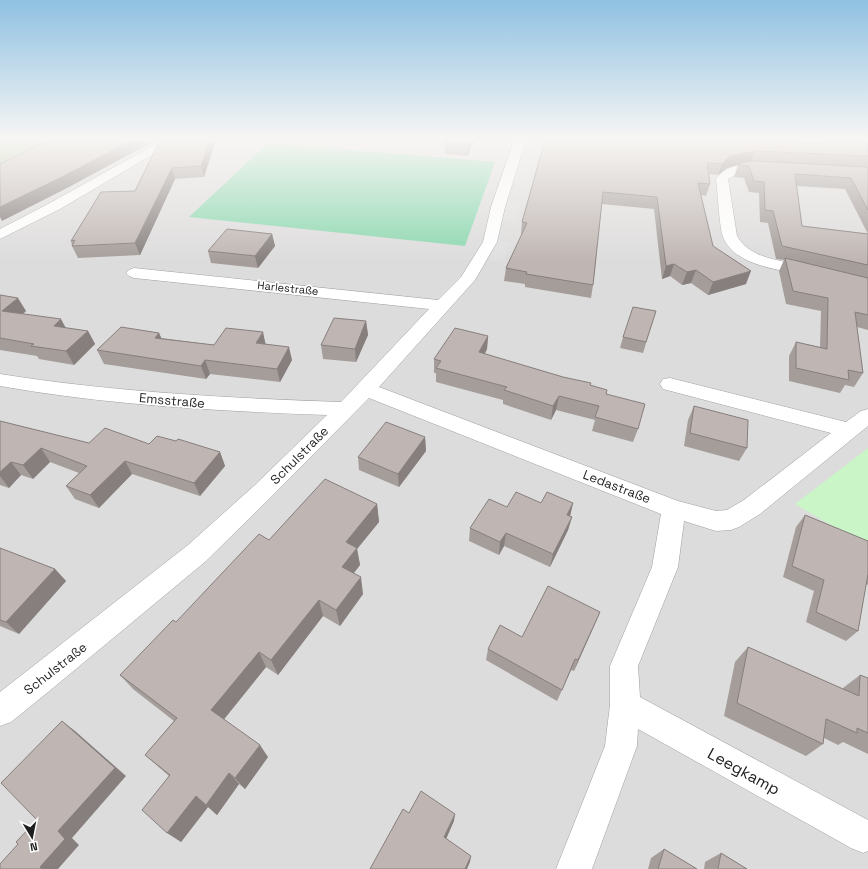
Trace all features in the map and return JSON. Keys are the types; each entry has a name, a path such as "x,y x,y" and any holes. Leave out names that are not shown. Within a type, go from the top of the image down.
{"street":[{"path":"0,235 100,181"},
{"name":"Schulstraße","path":"0,711 197,553 264,491 344,409 366,389 442,305 467,280 490,242 498,207 507,181"},
{"path":"722,181 730,236 735,245 746,254 766,262 822,274"},
{"name":"Harlestraße","path":"134,273 442,305"},
{"name":"Emsstraße","path":"0,380 74,391 185,402 344,409"},
{"path":"670,384 849,430"},
{"name":"Ledastraße","path":"366,389 674,509 716,521 731,520 752,507 868,416"},
{"path":"574,869 620,746 625,705 624,666 665,567 674,509"},
{"name":"Leegkamp","path":"625,705 863,836"}],"shaded area":[{"path":"0,181 868,181 868,869 0,869"},
{"path":"514,181 528,181 528,183 514,182"},
{"path":"506,200 521,202 516,220 500,219"},
{"path":"496,240 510,242 503,262 489,260"}],"green space":[{"path":"228,181 488,181 465,246 189,217"},
{"path":"868,448 868,547 795,504"}],"building":[{"path":"0,181 55,181 0,207"},
{"path":"140,181 166,181 135,243 72,246 75,240 71,241 101,192 135,191"},
{"path":"534,181 710,181 710,184 698,183 713,246 751,271 713,282 696,270 687,272 674,264 666,266 657,197 603,192 593,285 526,274 527,272 506,268 527,223 522,222"},
{"path":"754,181 796,181 802,226 868,234 868,265 782,246 773,211 765,210 764,182"},
{"path":"852,181 868,181 868,210"},
{"path":"227,229 272,234 255,256 208,251"},
{"path":"785,258 868,278 868,315 855,312 863,373 848,370 849,380 796,368 796,342 827,349 828,298 793,291"},
{"path":"0,295 18,298 2,311 61,319 54,326 88,331 66,351 31,346 34,344 0,338"},
{"path":"633,307 656,311 646,342 623,337"},
{"path":"334,318 366,321 355,349 321,345"},
{"path":"121,327 159,333 155,338 214,345 226,328 263,332 256,343 289,347 277,369 205,360 201,366 97,350"},
{"path":"455,328 488,336 479,352 563,377 591,383 590,385 607,390 606,394 645,404 638,429 595,417 599,406 559,396 553,406 504,390 507,387 436,368 441,361 434,359"},
{"path":"694,406 748,420 747,448 690,433"},
{"path":"0,421 89,443 105,428 149,444 157,436 176,441 178,439 220,452 194,483 125,461 90,495 66,486 87,466 41,448 23,465 11,462 0,472"},
{"path":"386,422 425,437 398,474 358,457"},
{"path":"325,479 377,504 346,542 357,548 342,567 361,577 336,610 319,600 271,660 259,652 211,710 260,745 235,778 229,773 206,805 196,796 167,833 142,810 170,775 145,755 177,718 120,675 173,620 176,622 259,534 269,540"},
{"path":"516,492 541,503 547,492 573,503 567,515 572,517 553,554 506,533 500,542 470,528 489,499 507,507"},
{"path":"805,515 868,541 868,574 858,631 816,612 824,580 792,566"},
{"path":"0,548 55,569 6,622 0,620"},
{"path":"548,586 600,612 578,660 575,659 562,690 488,649 500,625 522,637"},
{"path":"748,647 859,696 860,675 868,678 868,733 857,728 857,733 826,719 823,744 737,703"},
{"path":"62,721 115,768 58,831 65,839 40,867 42,869 0,869 0,864 18,844 16,842 37,820 1,783"},
{"path":"421,791 455,814 444,837 471,856 465,869 370,869 403,809 409,813"},
{"path":"664,849 697,869 658,869"},
{"path":"721,853 747,869 718,869"}]}
